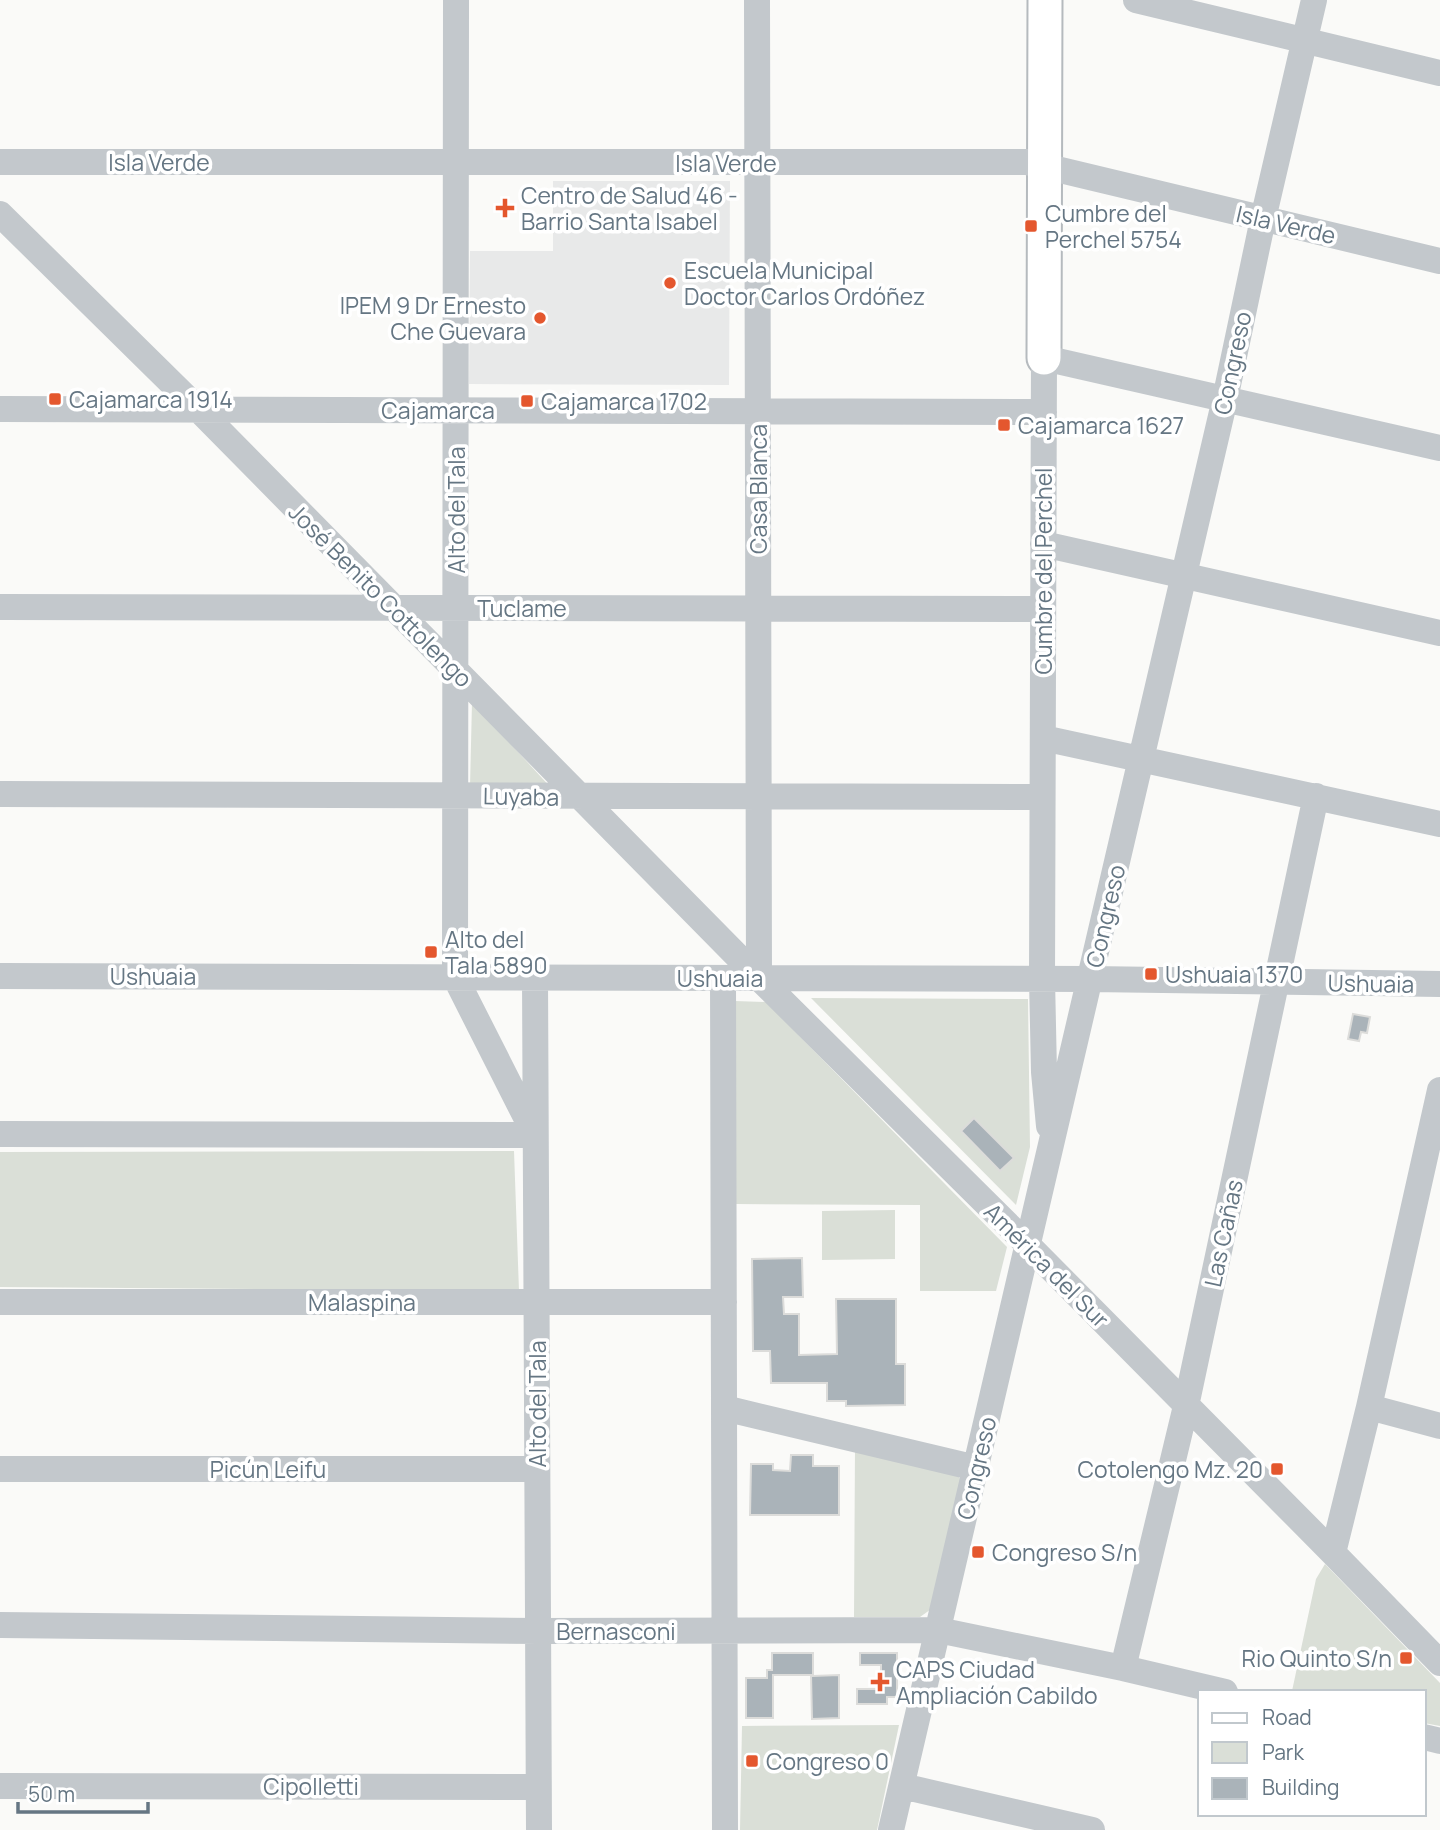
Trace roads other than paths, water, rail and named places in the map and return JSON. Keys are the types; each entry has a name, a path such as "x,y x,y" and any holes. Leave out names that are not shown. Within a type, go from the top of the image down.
{"main road":[{"name":"Cumbre del Perchel","path":"1044,358 1045,0"}],"street":[{"name":"Alto del Tala","path":"455,977 456,0"},
{"name":"Casa Blanca","path":"757,0 759,978"},
{"path":"1136,0 1440,73"},
{"name":"Congreso","path":"891,1830 1225,399 1314,0"},
{"name":"Isla Verde","path":"0,162 1027,162 1440,261"},
{"name":"José Benito Cottolengo","path":"0,214 198,409 759,978"},
{"path":"1044,358 1440,449"},
{"name":"Cumbre del Perchel","path":"1044,358 1042,979 1045,1098 1051,1142"},
{"name":"Cajamarca","path":"0,409 1044,412"},
{"path":"1044,544 1440,633"},
{"name":"Tuclame","path":"0,607 1043,608"},
{"path":"1043,738 1440,824"},
{"name":"Luyaba","path":"0,793 1042,797"},
{"name":"Las Cañas","path":"1123,1668 1186,1406 1316,796"},
{"name":"Ushuaia","path":"0,976 1090,979 1440,984"},
{"path":"0,1134 536,1135 455,977"},
{"name":"Alto del Tala","path":"535,978 539,1830"},
{"path":"723,978 725,1830"},
{"name":"América del Sur","path":"759,978 1334,1553 1440,1663"},
{"path":"1334,1553 1440,1090"},
{"name":"Malaspina","path":"0,1302 724,1302"},
{"path":"1369,1407 1440,1426"},
{"path":"724,1408 976,1468"},
{"name":"Picún Leifu","path":"0,1469 537,1469"},
{"name":"Bernasconi","path":"0,1625 538,1631 938,1630 1217,1690"},
{"name":"Cipolletti","path":"0,1786 538,1787"},
{"path":"902,1786 1092,1830"}],"place":[{"name":"Centro de Salud 46 - Barrio Santa Isabel","path":"505,208"},
{"name":"Cumbre del Perchel 5754","path":"1031,226"},
{"name":"Escuela Municipal Doctor Carlos Ordóñez","path":"670,283"},
{"name":"IPEM 9 Dr Ernesto Che Guevara","path":"540,318"},
{"name":"Cajamarca 1914","path":"55,399"},
{"name":"Cajamarca 1702","path":"527,401"},
{"name":"Cajamarca 1627","path":"1004,425"},
{"name":"Alto del Tala 5890","path":"431,952"},
{"name":"Ushuaia 1370","path":"1151,974"},
{"name":"Cotolengo Mz. 20","path":"1277,1469"},
{"name":"Congreso S/n","path":"978,1552"},
{"name":"Rio Quinto S/n","path":"1406,1658"},
{"name":"CAPS Ciudad Ampliación Cabildo","path":"880,1682"},
{"name":"Congreso 0","path":"752,1761"}]}
